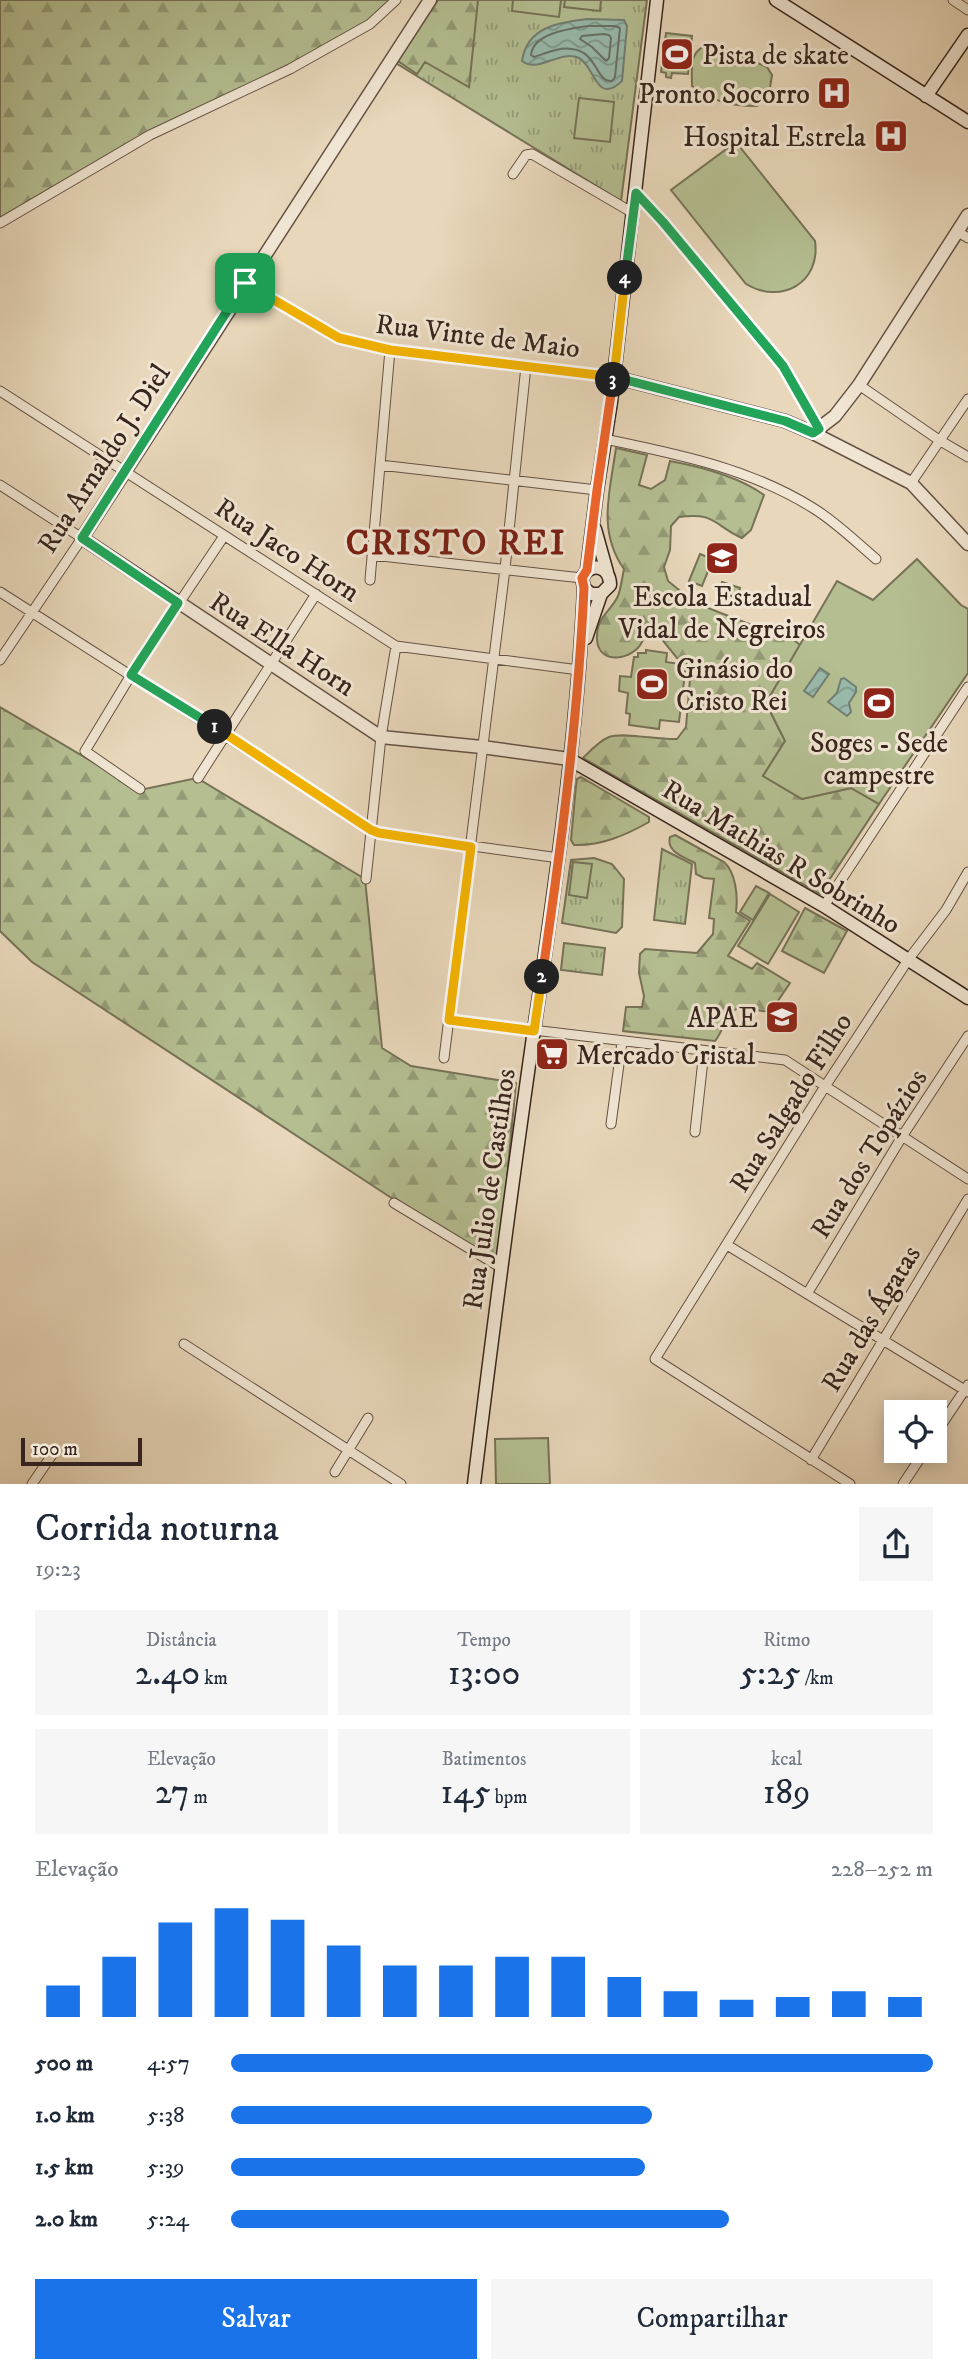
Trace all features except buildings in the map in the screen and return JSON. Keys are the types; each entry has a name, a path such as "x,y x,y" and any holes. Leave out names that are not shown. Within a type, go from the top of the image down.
{"main road":[{"name":"Rua Arnaldo J. Diel","path":"82,538 430,0"},
{"name":"Rua Julio de Castilhos","path":"474,1484 500,1268 559,858 581,651 584,579 614,377 657,0"},
{"path":"776,0 968,122"},
{"path":"926,96 968,35"},
{"path":"816,431 835,416 859,385 963,235 968,215"},
{"name":"Rua Vinte de Maio","path":"614,377 816,431 911,483 968,544"},
{"name":"Rua Julio de Castilhos","path":"593,522 607,572"},
{"name":"Rua Ella Horn","path":"82,538 381,737 569,759"},
{"path":"600,567 607,572 610,585 601,594 591,594 584,579 600,567"},
{"name":"Rua Julio de Castilhos","path":"581,651 601,594"},
{"name":"Rua Mathias R Sobrinho","path":"569,759 824,905 968,998"}],"street":[{"path":"0,223 150,135 289,69 358,31 396,0"},
{"path":"953,0 968,10"},
{"path":"513,174 526,155 532,154 633,213"},
{"path":"636,193 783,366 816,431"},
{"name":"Rua Vinte de Maio","path":"245,283 339,338 390,350 614,377"},
{"path":"370,580 390,350"},
{"path":"444,1058 505,569 526,366"},
{"path":"859,385 968,457"},
{"path":"0,404 3,393"},
{"name":"Rua Jaco Horn","path":"3,393 396,646 579,670"},
{"path":"911,483 968,398"},
{"path":"605,439 687,456 746,475 814,509 876,559"},
{"path":"380,465 597,490"},
{"name":"Rua Ella Horn","path":"0,485 82,538"},
{"path":"140,789 85,751 131,675 224,536"},
{"name":"Rua Arnaldo J. Diel","path":"0,660 82,538"},
{"path":"372,555 584,579"},
{"path":"0,592 371,830 559,858"},
{"path":"198,778 316,594"},
{"path":"366,879 381,737 396,646"},
{"path":"824,905 968,687"},
{"name":"Rua Salgado Filho","path":"811,1460 655,1359 824,1088 908,960 946,910 968,872"},
{"path":"449,1020 785,1060 824,1088 903,1135 968,1179"},
{"name":"Rua dos Topázios","path":"807,1294 903,1135 968,1037"},
{"path":"611,1124 622,1042"},
{"path":"695,1132 704,1051"},
{"name":"Rua das Ágatas","path":"811,1460 968,1199"},
{"path":"394,1203 500,1268"},
{"path":"727,1245 967,1389 947,1417"},
{"path":"184,1344 401,1484"},
{"path":"335,1472 368,1418"},
{"path":"32,1484 54,1452"},
{"path":"811,1460 850,1484"},
{"path":"903,1484 917,1463"}],"green space":[{"path":"0,0 392,0 369,24 150,135 0,224"},
{"path":"435,0 647,0 621,201 394,62"},
{"path":"438,0 478,0 469,87 425,62 417,74 398,61"},
{"path":"513,0 561,0 559,17 512,11"},
{"path":"565,0 601,0 600,11 564,7"},
{"name":"Pista de skate","path":"666,33 692,36 688,74 672,73 671,78 661,72"},
{"path":"711,43 767,67 772,75 770,88 757,106 723,102 692,86 695,55 698,50"},
{"path":"579,98 614,102 610,142 574,138"},
{"path":"736,142 815,241 812,268 805,279 785,291 759,290 746,284 671,190"},
{"path":"616,448 647,455 639,485 651,489 665,480 670,461 719,473 764,495 751,530 742,538 708,518 679,517 671,526 670,550 664,567 668,581 695,603 749,624 766,636 794,640 800,645 766,703 785,741 763,776 802,799 851,788 879,804 820,894 583,758 609,737 623,735 677,739 686,727 691,667 677,658 652,627 645,631 638,648 624,656 610,657 599,648 599,625 618,596 624,569 616,555 608,525 609,495"},
{"path":"700,554 713,559 702,586 689,581"},
{"path":"917,559 968,609 968,673 879,804 851,788 802,799 763,776 785,741 766,703 837,581 873,600"},
{"path":"722,582 740,588 737,598 719,592"},
{"name":"Ginásio do Cristo Rei","path":"646,650 667,653 666,662 686,665 679,722 660,720 659,729 629,725 630,714 626,713 628,693 619,691 620,676 631,677 634,657 638,657 638,653 646,653"},
{"path":"0,707 140,790 197,778 365,879 382,1048 411,1066 516,1083 499,1263 393,1199 32,962 0,931"},
{"path":"581,777 649,817 649,822 613,839 574,845 571,840 576,786 577,779"},
{"path":"675,835 724,862 734,878 736,912 750,921 728,956 752,969 757,963 790,983 771,1011 741,1008 731,1013 715,1041 623,1031 626,1007 642,1007 644,996 639,973 640,954 645,949 697,953 713,934 714,919 709,918 714,879 696,874 695,863 673,850 669,842 670,837"},
{"path":"662,849 692,864 685,924 654,920"},
{"path":"594,858 612,864 624,879 622,927 616,933 562,923 571,860"},
{"path":"573,862 592,864 587,898 569,895"},
{"path":"756,886 769,893 753,920 740,912"},
{"path":"770,894 799,912 768,964 738,946"},
{"path":"805,908 847,931 824,973 782,951"},
{"path":"564,943 605,948 602,975 561,970"},
{"path":"548,1438 550,1484 496,1484 495,1439"}],"water":[{"path":"587,19 624,20 627,26 622,81 613,88 601,87 579,58 564,56 535,65 522,61 530,41 537,34 565,22"},
{"path":"820,668 829,674 813,697 804,691"},
{"path":"844,678 856,687 849,703 851,712 847,716 828,702 837,693 841,679"}],"place":[{"name":"Pista de skate","path":"677,54"},
{"name":"Pronto Socorro","path":"834,93"},
{"name":"Hospital Estrela","path":"891,136"},
{"name":"Escola Estadual Vidal de Negreiros","path":"722,558"},
{"name":"Ginásio do Cristo Rei","path":"652,684"},
{"name":"Soges - Sede campestre","path":"879,703"},
{"name":"APAE","path":"782,1017"},
{"name":"Mercado Cristal","path":"552,1054"}],"district":[{"name":"CRISTO REI","path":"456,542"}],"route":[{"path":"245,283 82,538 178,603 131,675 371,830 471,847 449,1020 534,1031 559,858 579,670 584,588 582,578 587,570 614,377 785,421 813,433 819,429 783,366 636,193 614,377 390,350 355,343 339,338 245,283"}]}
